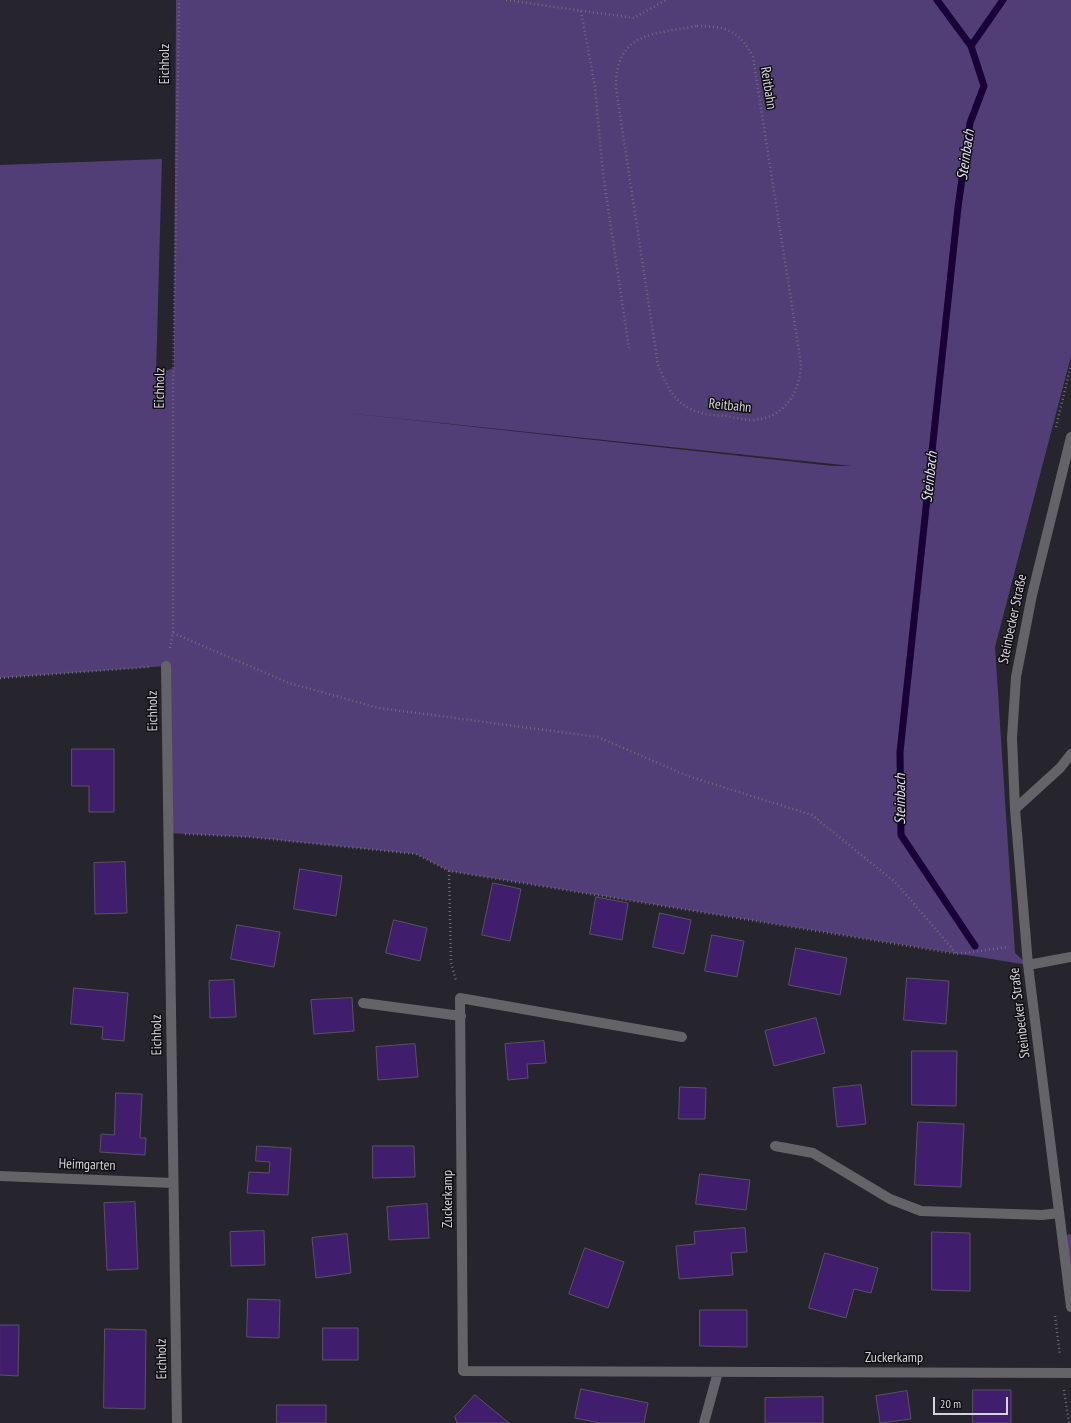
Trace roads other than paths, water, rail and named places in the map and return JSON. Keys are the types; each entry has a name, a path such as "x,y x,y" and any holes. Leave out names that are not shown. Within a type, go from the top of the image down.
{"street":[{"name":"Steinbecker Straße","path":"1071,437 1032,595 1016,678 1012,738 1015,809 1028,965 1071,1307"},
{"name":"Eichholz","path":"166,666 177,1423"},
{"path":"1015,809 1060,768 1071,754"},
{"path":"1028,965 1071,957"},
{"name":"Zuckerkamp","path":"682,1037 460,998 463,1371 1071,1373"},
{"path":"363,1002 461,1016"},
{"path":"775,1146 813,1153 890,1199 921,1211 1042,1215 1059,1214"},
{"name":"Heimgarten","path":"0,1176 173,1183"},
{"path":"704,1423 718,1372"}],"waterway":[{"name":"Steinbach","path":"937,0 971,46 984,86 970,123 958,207 900,752 901,835 975,946"},
{"name":"Steinbach","path":"971,46 1003,0"}]}
